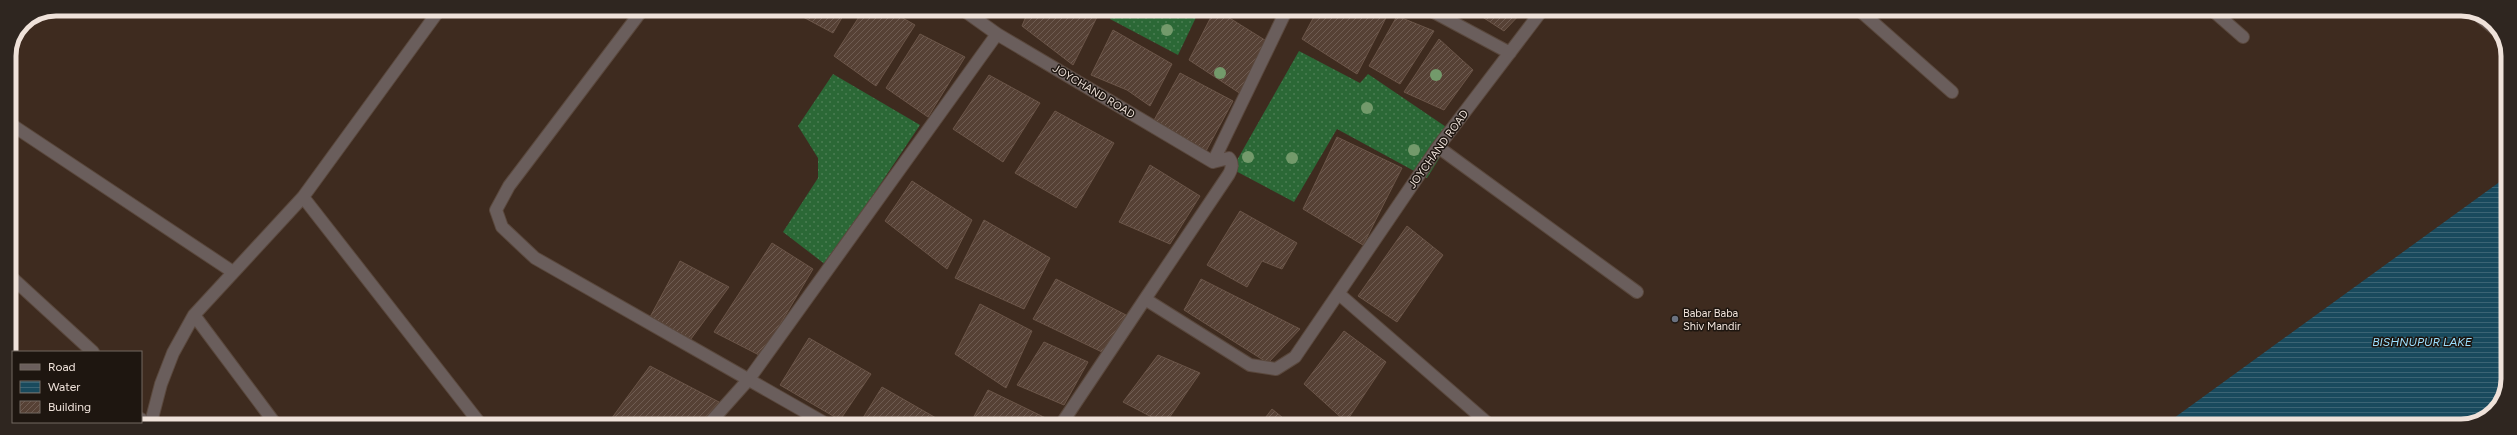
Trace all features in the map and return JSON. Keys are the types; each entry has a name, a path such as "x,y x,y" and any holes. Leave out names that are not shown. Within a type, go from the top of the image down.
{"street":[{"path":"152,419 161,384 170,359 194,315 303,197 435,16"},
{"path":"638,16 509,186 496,210 502,227 535,258 818,419"},
{"name":"JOYCHAND ROAD","path":"972,16 997,34 1213,162"},
{"path":"1213,162 1284,16"},
{"path":"1441,16 1510,52"},
{"name":"JOYCHAND ROAD","path":"1145,299 1250,365 1276,369 1295,357 1438,147 1538,16"},
{"path":"1866,16 1952,92"},
{"path":"2219,16 2243,37"},
{"path":"713,419 749,380 997,34"},
{"path":"16,128 233,272"},
{"path":"1438,147 1637,292"},
{"path":"1065,419 1232,168 1229,158 1213,162"},
{"path":"303,197 477,419"},
{"path":"16,281 92,351"},
{"path":"1339,294 1483,419"},
{"path":"194,315 272,419"}],"green space":[{"path":"1111,16 1197,16 1178,55 1110,19"},
{"path":"1299,51 1360,83 1368,74 1455,133 1427,178 1337,129 1294,202 1232,169"},
{"path":"833,74 920,125 826,265 783,232 818,178 818,158 798,126"}],"water":[{"name":"BISHNUPUR LAKE","path":"2501,181 2501,384 2497,397 2493,403 2481,414 2466,419 2173,419"}],"building":[{"path":"801,16 843,16 833,33"},
{"path":"860,16 899,16 915,25 876,86 834,56"},
{"path":"1026,16 1098,16 1073,65 1022,26"},
{"path":"1211,16 1226,16 1268,42 1241,94 1189,60"},
{"path":"1314,16 1387,16 1357,74 1302,39"},
{"path":"1397,16 1434,31 1400,84 1369,66"},
{"path":"1481,16 1518,16 1504,31"},
{"path":"1113,30 1172,64 1150,106 1127,90 1091,75"},
{"path":"920,34 965,57 928,117 886,88"},
{"path":"1439,39 1473,70 1444,110 1404,92"},
{"path":"1180,73 1233,101 1206,151 1153,122"},
{"path":"989,75 1040,103 1003,162 953,129"},
{"path":"1055,111 1114,143 1076,208 1015,173"},
{"path":"1337,137 1402,168 1363,245 1303,209"},
{"path":"1150,165 1200,196 1170,244 1119,222"},
{"path":"912,181 972,220 947,269 885,221"},
{"path":"1240,211 1297,243 1282,269 1262,261 1247,287 1207,265"},
{"path":"984,220 1050,258 1024,309 955,278"},
{"path":"1407,226 1443,255 1397,322 1358,296"},
{"path":"772,243 813,269 761,356 714,332"},
{"path":"680,261 729,287 688,343 650,317"},
{"path":"1056,279 1126,315 1102,352 1033,319"},
{"path":"1201,279 1300,329 1268,363 1184,310"},
{"path":"980,304 1032,331 1006,388 955,354"},
{"path":"1344,331 1386,362 1348,419 1343,419 1304,384"},
{"path":"809,338 871,374 841,419 780,385"},
{"path":"1044,342 1088,362 1064,405 1017,385"},
{"path":"1158,355 1200,373 1168,419 1155,419 1123,402"},
{"path":"650,366 719,402 703,419 611,419"},
{"path":"882,387 938,419 862,419"},
{"path":"988,390 1048,419 973,419"},
{"path":"1272,409 1284,419 1264,419"}],"place":[{"name":"Babar Baba Shiv Mandir","path":"1675,319"}]}
